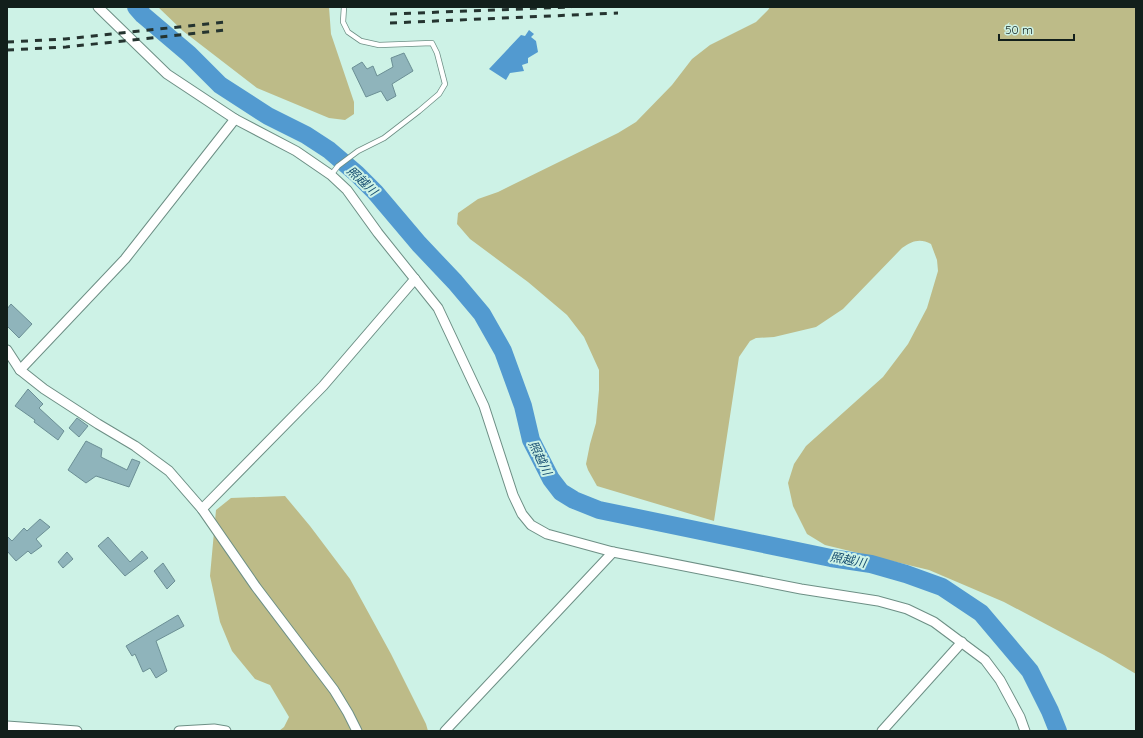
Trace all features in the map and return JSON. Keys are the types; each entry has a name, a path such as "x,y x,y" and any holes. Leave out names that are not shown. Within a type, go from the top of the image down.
{"street":[{"path":"98,7 167,74 235,119 296,151 331,175 347,190 378,233 438,308 484,406 513,495 522,514 531,525 547,534 612,552 801,590 878,601 907,609 934,622 985,660 1000,680 1020,717 1025,731"},
{"path":"20,370 125,259 235,119"},
{"path":"202,509 323,386 415,279"},
{"path":"7,350 20,370 44,389 135,446 169,471 202,509 256,587 334,690 357,731"},
{"path":"445,731 612,552"},
{"path":"882,731 962,642"},
{"path":"7,726 76,731"},
{"path":"179,731 214,729 226,731"}],"lane":[{"path":"331,175 338,166 358,151 384,138 439,94 445,84 437,53 432,43 418,42 380,46 361,41 348,32 342,22 344,7"}],"shaded area":[{"path":"158,7 329,7 331,34 354,102 354,114 345,120 329,118 257,88 183,31"},
{"path":"770,7 1136,7 1136,674 1104,655 1004,602 929,570 825,545 807,534 793,506 788,483 794,464 806,446 883,377 908,344 927,308 938,271 937,260 931,244 927,242 916,241 902,248 843,309 816,327 774,337 756,338 750,341 739,357 714,521 597,486 588,470 586,464 596,423 599,370 584,337 567,315 528,282 470,239 457,224 458,213 478,199 498,192 618,133 636,122 672,85 692,59 710,45 756,22"},
{"path":"285,496 350,579 391,654 426,724 428,731 279,731 284,727 289,717 270,685 255,679 232,651 220,622 210,576 216,510 231,498"}],"water":[{"path":"529,30 534,34 531,37 536,41 538,52 528,58 528,63 522,65 524,71 510,73 506,80 489,69 521,35 525,36"}],"building":[{"path":"404,53 413,71 392,84 396,96 387,101 381,91 366,97 352,68 362,62 367,69 373,66 377,76 393,67 391,58"},
{"path":"11,304 32,324 19,338 7,326 7,309"},
{"path":"28,389 43,404 39,408 64,431 58,440 34,422 35,420 15,406"},
{"path":"77,418 88,426 79,437 69,428"},
{"path":"86,441 102,449 101,457 127,470 132,459 140,462 129,487 96,476 86,483 68,470"},
{"path":"40,519 50,527 36,539 42,546 31,554 28,551 16,561 7,551 7,536 12,541 24,528 27,531"},
{"path":"108,537 130,562 142,551 148,558 125,576 98,546"},
{"path":"67,552 73,559 63,568 58,562"},
{"path":"163,563 175,581 167,589 154,571"},
{"path":"178,615 184,626 156,641 167,671 156,678 150,668 143,672 135,654 132,656 126,646"}],"waterway":[{"name":"照越川","path":"136,7 143,15 189,54 220,85 268,116 306,135 329,150 357,174 375,192 419,244 455,282 482,314 503,351 523,406 531,440 551,479 561,492 574,500 599,510 831,558 871,564 906,574 942,587 981,613 1030,671 1050,711 1058,731"}],"railway":[{"path":"390,14 572,7"},
{"path":"390,23 618,13"},
{"path":"7,42 65,39 225,22"},
{"path":"7,50 66,47 226,30"}]}
